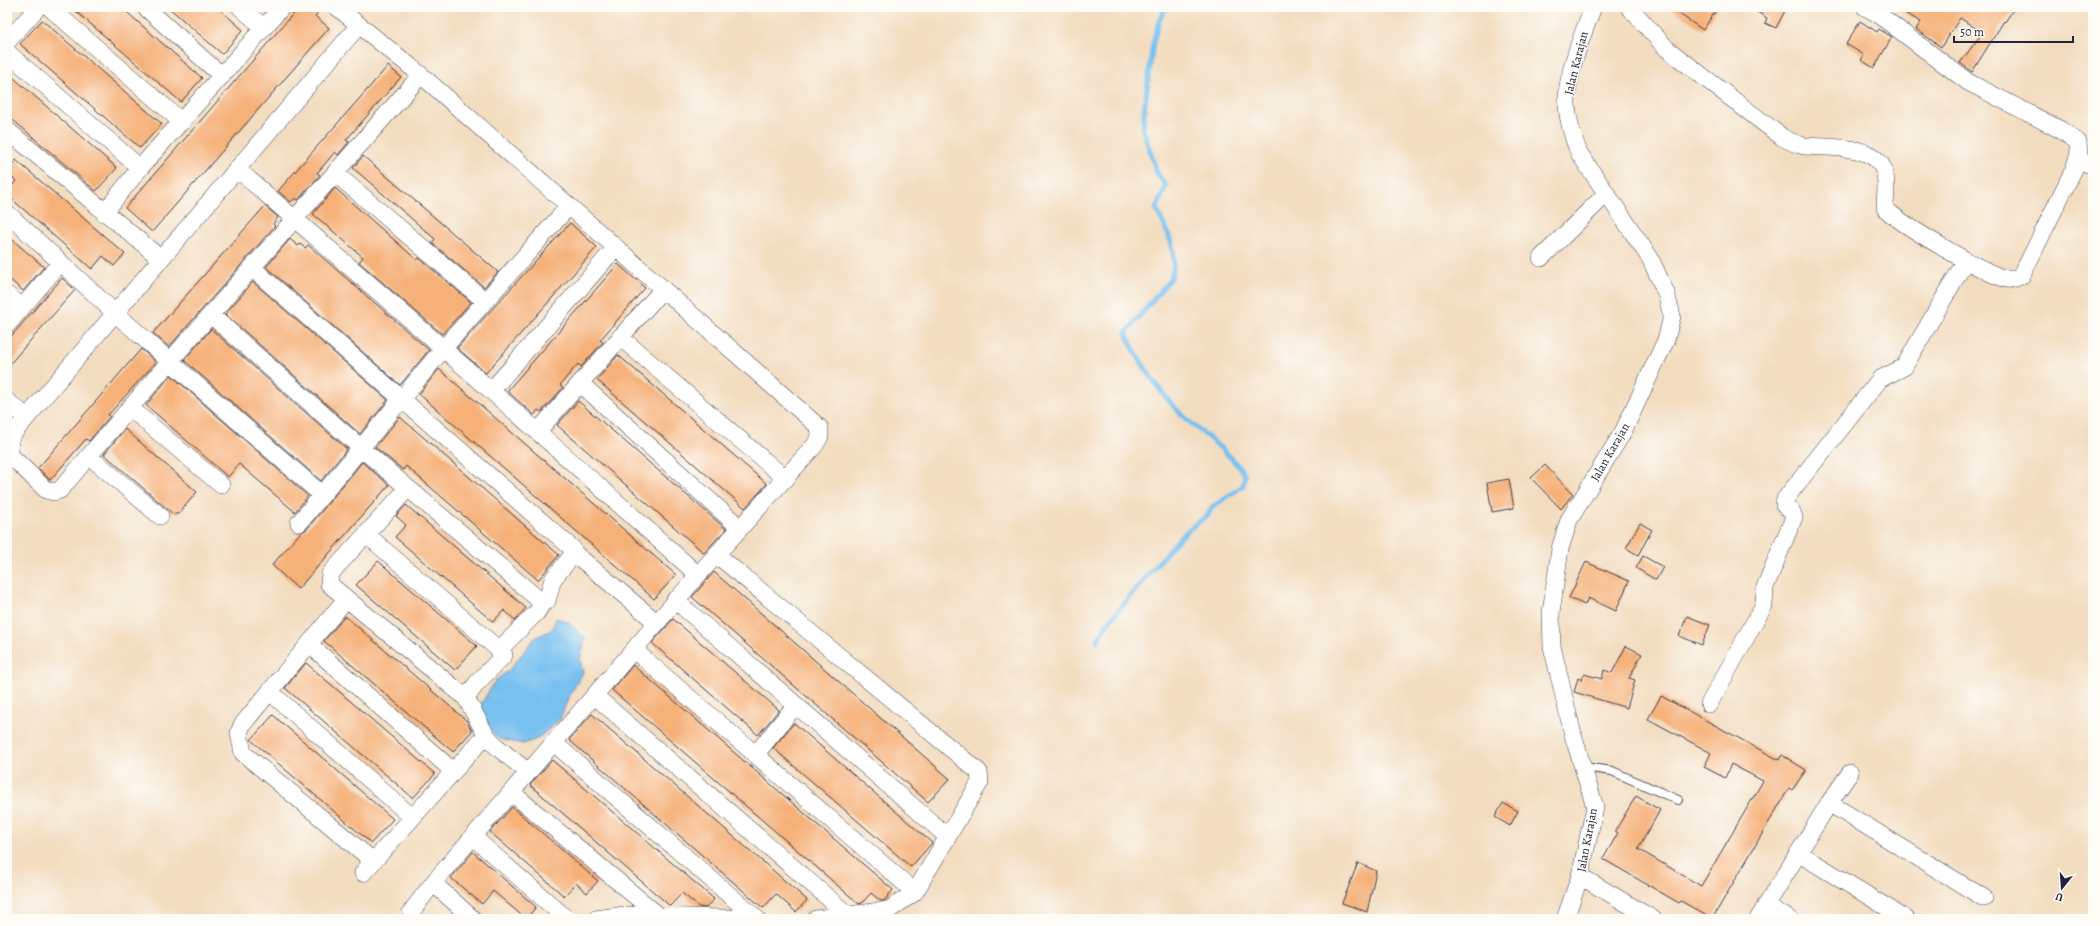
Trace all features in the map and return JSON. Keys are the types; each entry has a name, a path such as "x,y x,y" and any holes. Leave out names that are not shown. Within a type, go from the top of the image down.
{"street":[{"path":"7,42 38,7"},
{"path":"49,7 182,122"},
{"path":"145,7 222,76"},
{"path":"240,7 263,27"},
{"path":"104,213 140,168 282,7"},
{"path":"338,7 421,75 820,428 820,436 815,445 786,479 739,527 717,555 675,600 634,650 433,883 411,912"},
{"name":"Jalan Karajan","path":"1565,919 1580,876 1595,807 1573,735 1552,646 1552,613 1560,549 1569,520 1623,432 1666,340 1672,316 1666,293 1650,258 1579,153 1573,137 1567,104 1569,82 1580,41 1593,7"},
{"path":"1630,7 1667,49 1782,137 1804,146 1847,147 1856,150 1880,164 1884,170 1886,182 1885,208 1890,213 1966,260 2008,279 2022,275 2074,169 2079,153 2078,142 2061,130 1968,82 1878,14 1864,7"},
{"path":"359,25 11,436 8,453 46,490 54,492 60,490 170,361 212,316 252,268 421,75"},
{"path":"7,52 140,168"},
{"path":"7,130 104,213 161,259"},
{"path":"2077,159 2093,166"},
{"path":"237,169 442,350 538,431 698,575"},
{"path":"335,173 485,301"},
{"path":"1541,258 1606,194"},
{"path":"299,523 321,494 442,350 569,206"},
{"path":"7,214 115,313 321,494"},
{"path":"491,391 616,247"},
{"path":"1709,704 1764,605 1766,587 1794,517 1791,511 1784,505 1785,499 1880,379 1904,366 1966,260"},
{"path":"7,325 60,263"},
{"path":"252,268 573,549 573,552 656,622"},
{"path":"538,431 663,289"},
{"path":"7,294 22,308"},
{"path":"212,316 361,448 543,602"},
{"path":"620,337 786,479"},
{"path":"580,383 739,527"},
{"path":"7,401 27,417"},
{"path":"130,408 221,485"},
{"path":"89,456 160,516"},
{"path":"408,488 330,574 329,584 466,698 486,735 497,747 528,772"},
{"path":"366,534 504,655 477,683 466,698"},
{"path":"499,650 537,612 543,602 548,600 553,579 573,552"},
{"path":"717,555 979,772 980,782 915,892 889,910 816,919"},
{"path":"346,599 242,726 239,733 243,753 368,867 486,735"},
{"path":"675,600 795,706 948,837"},
{"path":"309,644 453,771"},
{"path":"634,650 915,892"},
{"path":"270,692 412,818"},
{"path":"594,696 849,916"},
{"path":"756,754 795,706"},
{"path":"554,743 757,919"},
{"path":"1789,919 1762,912 1829,803 1850,773"},
{"path":"511,792 659,916"},
{"path":"1829,803 1984,898"},
{"path":"473,837 567,919"},
{"path":"1798,853 1906,919"},
{"path":"1580,876 1654,919"},
{"path":"433,883 473,919"},
{"path":"596,919 624,915 750,919"}],"lane":[{"path":"1583,767 1612,771 1678,800"}],"water":[{"path":"556,618 568,622 585,638 580,660 583,673 569,696 560,719 537,739 523,744 499,739 484,723 481,704 496,680 509,670 535,638 553,629"}],"building":[{"path":"71,7 121,7 202,78 181,102"},
{"path":"168,7 217,7 243,30 222,54"},
{"path":"299,7 323,7 315,16 329,28 152,232 125,208"},
{"path":"1669,7 1718,7 1703,30"},
{"path":"1749,7 1787,7 1776,28 1765,23 1767,18"},
{"path":"1894,7 2015,7 2005,22 2004,21 1972,72 1960,63 1980,36 1978,34 1980,31 1960,18 1941,47 1916,29 1921,22"},
{"path":"42,20 162,124 140,148 20,44"},
{"path":"1860,21 1877,32 1879,29 1892,37 1874,68 1861,60 1864,55 1846,44"},
{"path":"388,66 401,77 346,140 349,142 338,155 335,152 317,173 320,175 298,200 295,198 291,202 278,191"},
{"path":"7,72 117,168 96,191 7,115"},
{"path":"363,156 498,272 484,287 432,243 435,239 353,168"},
{"path":"16,160 125,254 114,266 103,256 92,269 7,195 7,192 16,181 7,173 7,171"},
{"path":"335,188 417,260 419,258 471,302 442,334 359,262 363,257 313,214"},
{"path":"265,206 278,217 273,224 275,226 169,347 153,333"},
{"path":"570,223 597,247 486,373 457,348"},
{"path":"7,235 44,267 23,291 7,277"},
{"path":"290,239 298,246 300,244 305,248 308,245 429,350 400,385 266,267"},
{"path":"618,264 645,288 600,340 603,342 581,367 578,364 560,385 563,388 541,412 538,410 534,415 507,391"},
{"path":"62,278 75,290 7,367 7,341"},
{"path":"253,282 388,400 360,434 225,314"},
{"path":"211,329 347,449 321,481 184,360"},
{"path":"141,349 156,362 108,415 110,416 89,441 86,439 50,480 38,468"},
{"path":"618,355 767,484 745,508 597,380"},
{"path":"439,369 676,575 654,599 419,394"},
{"path":"171,375 308,496 295,512 239,464 228,477 146,405"},
{"path":"578,401 726,529 704,553 557,425"},
{"path":"400,417 559,555 538,580 406,466 403,470 375,447"},
{"path":"125,429 197,492 178,514 173,514 104,454"},
{"path":"362,462 389,485 298,589 272,565 300,533 307,529"},
{"path":"1545,465 1573,494 1561,509 1531,478"},
{"path":"1509,479 1514,508 1492,512 1487,483"},
{"path":"406,505 526,608 515,620 504,610 493,622 395,537 406,525 396,516"},
{"path":"1640,523 1652,530 1638,555 1626,548"},
{"path":"1643,556 1663,567 1656,580 1636,568"},
{"path":"378,561 477,646 455,670 356,585"},
{"path":"1586,562 1629,581 1616,611 1588,598 1585,605 1569,598"},
{"path":"714,572 950,779 928,802 692,597"},
{"path":"345,616 467,721 472,731 453,752 324,641"},
{"path":"1687,616 1710,625 1702,645 1679,636"},
{"path":"673,619 779,710 758,735 652,643"},
{"path":"1626,646 1642,654 1629,678 1635,680 1627,708 1574,692 1578,678 1582,680 1584,674 1602,679 1604,670 1612,673"},
{"path":"306,663 435,774 413,798 285,688"},
{"path":"633,665 893,890 884,901 881,901 871,893 862,903 859,904 612,690"},
{"path":"1661,696 1779,760 1782,755 1806,770 1792,790 1789,788 1712,919 1681,901 1679,903 1603,859 1618,833 1615,831 1636,796 1660,810 1638,849 1701,886 1763,781 1731,764 1725,778 1704,767 1711,753 1648,719"},
{"path":"592,714 807,900 796,912 776,894 763,908 569,740"},
{"path":"273,715 393,819 371,843 251,740"},
{"path":"794,723 932,843 911,867 773,748"},
{"path":"552,760 714,899 706,908 699,907 682,893 670,906 530,785"},
{"path":"1503,803 1518,811 1510,826 1495,817"},
{"path":"512,807 598,881 587,893 576,883 564,896 490,832"},
{"path":"473,852 536,907 526,919 493,891 482,904 451,878"},
{"path":"1358,863 1376,871 1367,912 1342,903"}],"waterway":[{"path":"1097,641 1107,624 1174,544 1188,530 1208,515 1212,507 1243,486 1245,475 1231,458 1174,407 1158,387 1143,364 1126,333 1171,278 1173,268 1174,259 1171,242 1165,225 1156,209 1166,186 1157,173 1143,130 1153,43 1159,21 1166,7"}]}
